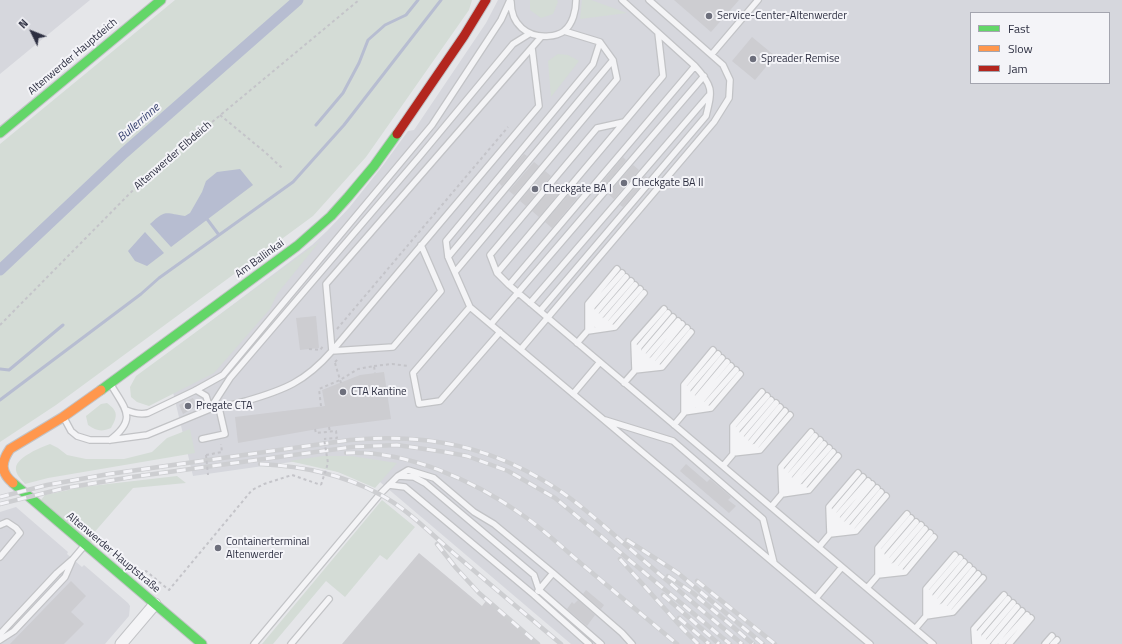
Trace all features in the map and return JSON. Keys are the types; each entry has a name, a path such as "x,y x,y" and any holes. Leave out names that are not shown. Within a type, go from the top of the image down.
{"street":[{"name":"Altenwerder Hauptdeich","path":"0,134 161,0"},
{"name":"Am Ballinkai","path":"9,480 4,472 2,464 7,452 14,446 63,417 110,384 297,246 331,216 374,166 405,123 464,36 486,0"},
{"name":"Altenwerder Hauptstraße","path":"9,480 202,644"},
{"path":"121,644 155,604"}],"lane":[{"path":"126,410 136,414 148,413 196,390 222,374 432,125 500,20 511,0"},
{"path":"511,0 511,12 518,24 529,34 541,37 552,36 564,31 574,18 576,0"},
{"path":"540,311 706,116 712,92 704,76 695,66 622,0"},
{"path":"521,349 714,122 729,98 730,80 724,65 649,0"},
{"path":"712,54 758,0"},
{"path":"455,272 617,79 613,60 600,42 564,31"},
{"path":"497,273 663,76 658,32"},
{"path":"210,409 230,378 420,156 513,44 529,34"},
{"path":"332,351 326,284 541,37"},
{"path":"600,42 593,64 446,241 448,257 470,306 870,644"},
{"path":"63,417 71,431 77,436 90,440 110,440 147,435 210,409 219,408 265,395 290,386 308,374 332,351 539,106 532,48"},
{"path":"448,257 613,60"},
{"path":"509,285 695,66"},
{"path":"491,324 704,76"},
{"path":"530,303 712,92"},
{"path":"624,122 597,128 490,255 497,273 577,344 933,644"},
{"path":"332,351 393,347 441,290 421,245"},
{"path":"577,344 588,331 597,311 631,281"},
{"path":"588,331 615,327 631,281"},
{"path":"588,331 606,319 631,281"},
{"path":"588,331 588,304 631,281"},
{"path":"470,306 413,373 420,404 440,401 500,332"},
{"path":"635,370 662,367 678,321"},
{"path":"635,370 653,359 678,321"},
{"path":"624,383 635,370 644,351 678,321"},
{"path":"635,370 634,343 678,321"},
{"path":"573,394 600,362"},
{"path":"684,412 711,408 727,362"},
{"path":"684,412 702,400 727,362"},
{"path":"674,425 684,412 693,393 727,362"},
{"path":"684,412 684,385 727,362"},
{"path":"110,384 126,410 127,420 125,426 120,432 110,440"},
{"path":"196,390 206,396 210,409"},
{"path":"723,466 733,453 742,434 776,403"},
{"path":"733,453 760,450 776,403"},
{"path":"733,453 751,442 776,403"},
{"path":"733,453 733,426 776,403"},
{"path":"202,439 225,434 219,408"},
{"path":"603,419 673,441 763,519 774,563"},
{"path":"771,507 782,494 799,482 824,444"},
{"path":"782,494 809,490 824,444"},
{"path":"782,494 790,475 824,444"},
{"path":"782,494 781,467 824,444"},
{"path":"254,644 388,485 408,470 434,478 474,512 494,524 553,573 622,633 632,644"},
{"path":"398,476 414,477 425,483 534,575 539,590 601,644"},
{"path":"819,547 830,534 847,523 872,484"},
{"path":"830,534 856,530 872,484"},
{"path":"830,534 838,515 872,484"},
{"path":"830,534 829,507 872,484"},
{"path":"388,485 405,487 534,595 589,644"},
{"path":"0,525 7,522 16,528 20,533 0,557"},
{"path":"878,575 905,572 921,525"},
{"path":"878,575 896,564 921,525"},
{"path":"867,588 878,575 887,556 921,525"},
{"path":"878,575 878,548 921,525"},
{"path":"0,634 85,545"},
{"path":"0,640 14,632 65,577 73,559"},
{"path":"926,616 953,612 969,566"},
{"path":"926,616 944,604 969,566"},
{"path":"916,629 926,616 935,597 969,566"},
{"path":"926,616 926,589 969,566"},
{"path":"816,598 842,567"},
{"path":"534,595 553,573"},
{"path":"291,644 329,599"},
{"path":"976,644 979,633 1017,607"},
{"path":"981,644 984,637 1017,607"},
{"path":"986,644 1017,607"},
{"path":"994,644 1017,607"},
{"path":"1002,644 1017,607"},
{"path":"1009,644 1017,607"},
{"path":"1045,644 1057,642"}],"path":[{"name":"Altenwerder Elbdeich","path":"0,325 147,176 359,0"},
{"path":"220,115 282,168"},
{"path":"320,350 508,127"},
{"path":"309,349 320,350 335,362 340,382"},
{"path":"321,406 319,389 340,382 358,369 392,364 410,366 413,373"},
{"path":"374,366 375,373"},
{"path":"329,427 330,432"},
{"path":"131,584 146,571 169,590 252,490 264,484 292,475 321,485 328,463 324,439 337,438 336,431 316,434 315,429"},
{"path":"208,475 206,455 222,452 221,444"}],"shaded area":[{"path":"0,0 90,0 0,74"},
{"path":"175,0 472,0 469,10 366,157 313,216 56,405 0,442 0,144"},
{"path":"498,0 1122,0 1122,644 571,644 380,482 355,478 305,460 193,476 173,392 158,361 312,245 349,208 408,131 414,130 486,23"},
{"path":"530,0 557,0 558,2 553,14 541,18 530,10"},
{"path":"582,0 591,0 627,13 580,19"},
{"path":"558,54 568,55 579,61 551,97 548,61"},
{"path":"320,241 277,294 270,309 214,373 149,406 137,402 131,397 130,387 136,376"},
{"path":"107,403 116,414 111,428 99,430 88,425 86,416 101,404"},
{"path":"190,429 195,453 48,478 25,484 16,472 18,463 25,456 50,444 67,455 86,459 124,459 152,452 167,438"},
{"path":"323,456 351,456 397,463 375,488 338,472 289,461"},
{"path":"177,476 186,483 133,488 92,535 95,538 91,543 41,500 45,495 82,487"},
{"path":"382,500 415,527 387,560 380,555 345,597 326,581 273,644 262,644"},
{"path":"16,507 68,552 67,554 82,567 84,565 130,606 129,616 105,644 0,644 0,512"}],"water":[{"path":"240,169 253,185 171,247 150,224 159,216 166,213 185,216 190,213 202,192 206,181 217,172"},
{"path":"145,232 164,253 147,266 135,261 128,251"}],"building":[{"name":"Service-Center-Altenwerder","path":"674,0 739,0 711,32"},
{"name":"Spreader Remise","path":"752,37 775,56 755,80 732,61"},
{"path":"524,154 527,156 502,186 499,183"},
{"path":"623,157 626,160 602,189 599,186"},
{"path":"534,162 539,166 514,195 509,191"},
{"path":"633,165 639,170 614,199 608,194"},
{"path":"545,171 551,176 526,206 520,201"},
{"path":"645,176 648,178 623,207 620,205"},
{"path":"557,182 564,187 539,217 532,211"},
{"path":"570,193 577,198 552,228 545,222"},
{"path":"316,316 319,348 300,350 296,318"},
{"path":"384,372 391,419 329,427 238,443 235,417 325,406 322,390 360,375"},
{"name":"Pregate CTA","path":"193,398 197,406 183,414 179,405"},
{"path":"686,464 707,482 710,479 731,497 728,500 736,506 729,513 680,471"},
{"path":"419,553 482,606 486,601 537,644 342,644"},
{"path":"71,581 86,596 71,612 84,624 64,644 10,644"},
{"path":"586,590 604,605 601,609 583,594"},
{"path":"578,600 595,615 587,626 567,609 572,602 574,604"}],"waterway":[{"name":"Bullerrinne","path":"0,270 124,153 298,0"},
{"path":"316,125 343,93 359,63 368,40 385,25 406,15 418,0"},
{"path":"0,400 141,294 159,278 293,182 344,125 441,0"},
{"path":"207,219 219,235"},
{"path":"0,369 9,370 63,325"}],"railway":[{"path":"0,497 47,485 109,474 350,440 379,438 408,439 461,447 487,454 513,464 538,477 572,499 742,644"},
{"path":"0,504 65,488 132,477 352,447 397,445 467,456 508,471 555,498 730,644"},
{"path":"346,453 369,453 392,456 415,462 460,479 502,501 553,539 677,644"},
{"path":"260,464 321,472 351,481 379,494 416,520 561,644"},
{"path":"627,540 678,573 763,644"},
{"path":"437,544 479,593 538,644"},
{"path":"620,559 698,644"},
{"path":"668,576 693,593 753,644"},
{"path":"697,581 775,644"},
{"path":"663,595 719,644"},
{"path":"679,618 709,644"}],"traffic: fast":[{"path":"0,133 161,0"},
{"path":"101,390 297,246 331,216 348,197 374,166 397,134"},
{"path":"13,483 202,644"}],"traffic: slow":[{"path":"13,483 6,475 3,467 5,458 10,449 63,417 101,390"}],"traffic: jam":[{"path":"397,134 464,36 486,0"}],"place":[{"name":"Service-Center-Altenwerder","path":"709,16"},
{"name":"Spreader Remise","path":"753,59"},
{"name":"Checkgate BA II","path":"624,183"},
{"name":"Checkgate BA I","path":"535,189"},
{"name":"CTA Kantine","path":"343,392"},
{"name":"Pregate CTA","path":"188,406"},
{"name":"Containerterminal Altenwerder","path":"218,548"}]}
